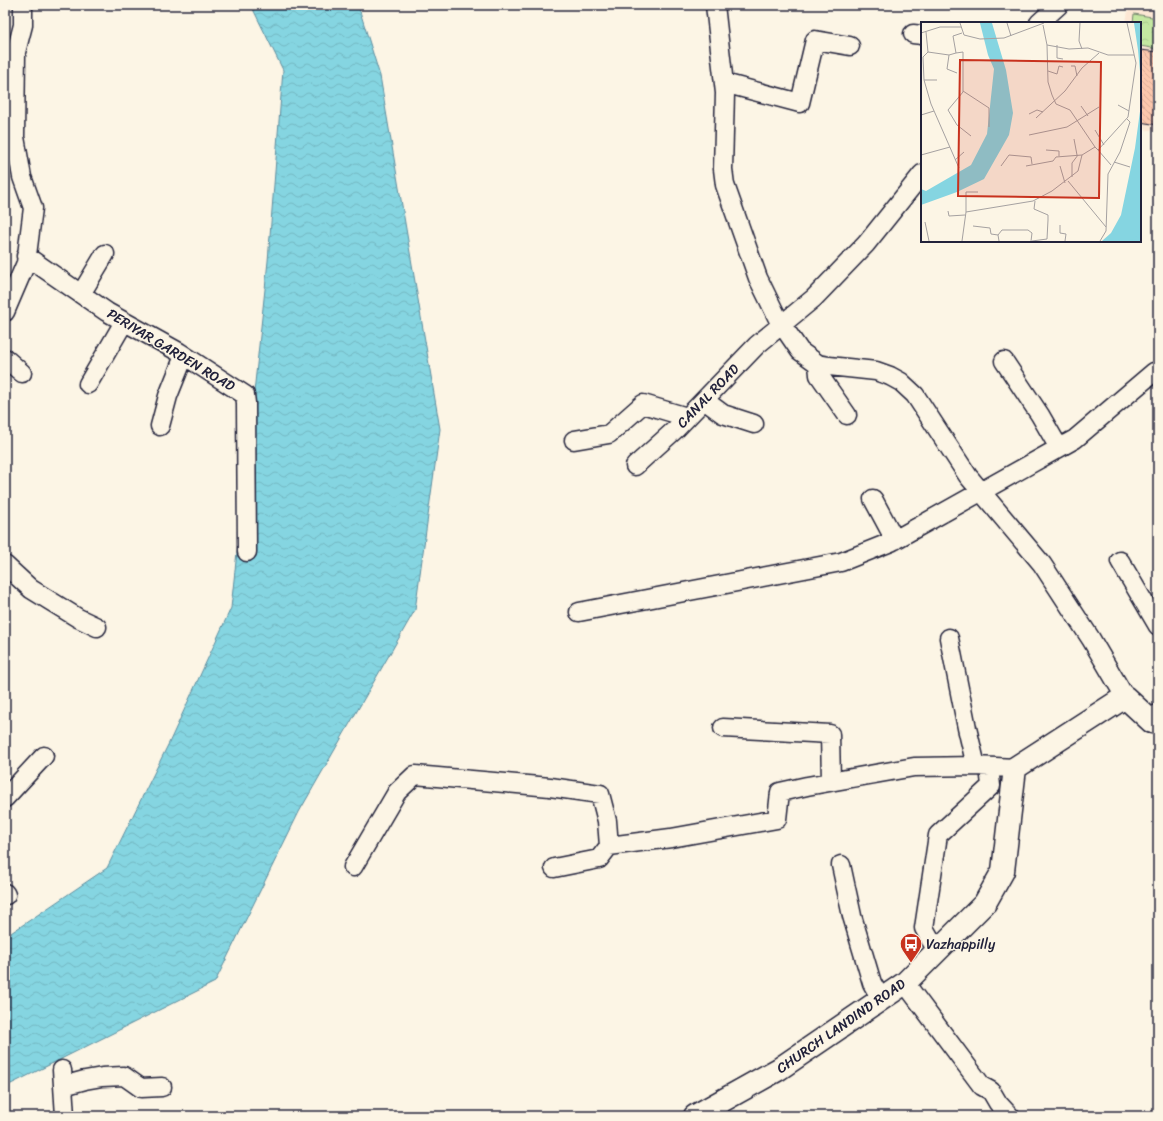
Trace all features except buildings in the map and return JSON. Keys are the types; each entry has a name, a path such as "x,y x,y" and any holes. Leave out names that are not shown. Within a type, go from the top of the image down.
{"main road":[{"path":"1015,768 1125,697 1156,723"},
{"name":"CHURCH LANDIND ROAD","path":"696,1116 780,1069 905,983 985,904 1003,871 1015,768"}],"street":[{"path":"5,312 26,263 33,208 22,177 15,137 16,52 23,25 23,5"},
{"path":"715,5 724,83 725,101 723,169 726,185 758,278 782,325 800,351 818,364 876,371 901,382 916,395 968,476 1042,564 1091,639 1125,697"},
{"path":"1040,22 1059,5"},
{"path":"724,83 800,103 815,40 850,46"},
{"name":"CANAL ROAD","path":"635,466 687,417 757,346 814,298 866,244 921,175"},
{"path":"81,294 106,254"},
{"name":"PERIYAR GARDEN ROAD","path":"26,256 106,312 184,356 245,395 247,552"},
{"path":"88,384 124,322"},
{"path":"160,426 168,396 184,356"},
{"path":"5,358 22,373"},
{"path":"1004,361 1040,415 1059,448"},
{"path":"818,364 820,374 847,415"},
{"path":"579,612 841,562 895,540 1075,439 1154,372"},
{"path":"704,400 724,414 754,424"},
{"path":"574,440 609,434 643,404 687,417"},
{"path":"873,499 895,540"},
{"path":"1120,561 1158,626"},
{"path":"5,565 31,589 78,618 97,627"},
{"path":"937,951 924,928 938,835 991,786 967,728 949,638"},
{"path":"723,728 830,734 831,781"},
{"path":"5,798 44,756"},
{"path":"554,868 599,859 610,846 671,838 777,819 780,792 831,781 914,767 983,766 1015,768"},
{"path":"354,866 397,792 415,775 550,787 600,794 607,821 610,846"},
{"path":"841,865 852,916 872,983 881,999"},
{"path":"905,983 982,1086 991,1091 1010,1116"},
{"path":"65,1116 63,1078 85,1080 102,1077 124,1076 141,1088 162,1087"}],"shaded area":[{"path":"1129,5 1158,5 1158,131 1141,129 1141,22 1126,22"}],"green space":[{"path":"1134,14 1158,18 1158,49 1141,46 1141,22 1133,22"}],"water":[{"path":"251,5 358,5 380,76 440,429 415,610 299,812 215,982 5,1087 5,937 107,868 169,743 231,608 268,261 283,70"}],"place":[{"name":"Vazhappilly","path":"911,964"}]}
